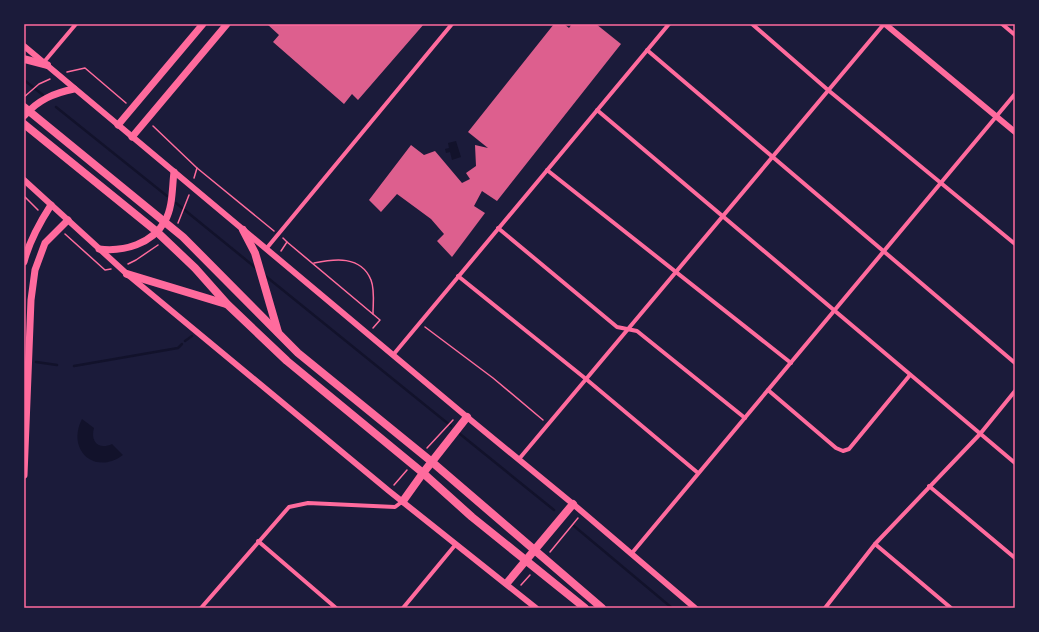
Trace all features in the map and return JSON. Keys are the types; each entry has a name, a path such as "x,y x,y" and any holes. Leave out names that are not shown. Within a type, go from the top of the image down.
{"highway":[{"path":"24,59 45,64"},
{"path":"26,111 165,221 298,353 432,462 534,552 602,608"},
{"path":"24,124 156,231 195,268 227,304 287,361 423,473 472,517 585,608"},
{"path":"243,230 255,253 257,265 279,334"},
{"path":"127,274 227,304"},
{"path":"403,501 467,417"},
{"path":"507,583 527,561 573,504"}],"main road":[{"path":"118,126 203,24"},
{"path":"132,137 227,24"},
{"path":"26,111 58,92 74,89"},
{"path":"99,249 113,251 133,246 146,240 156,231 165,221 171,202 174,172"},
{"path":"24,262 26,253 51,205"},
{"path":"24,475 31,300 39,256 45,243 68,220"}],"street":[{"path":"45,64 76,24"},
{"path":"266,249 452,24"},
{"path":"393,355 669,24"},
{"path":"752,24 828,90 1015,244"},
{"path":"519,459 772,156 885,24 1015,132"},
{"path":"1002,24 1015,35"},
{"path":"24,46 118,126 632,553 695,608"},
{"path":"647,50 1015,363"},
{"path":"632,553 1015,94"},
{"path":"597,110 1015,463"},
{"path":"547,170 791,363"},
{"path":"24,180 127,274 367,473 507,583 536,608"},
{"path":"498,228 617,327 637,331 745,418"},
{"path":"458,276 586,379 698,473"},
{"path":"768,390 836,448 843,451 849,449 910,375"},
{"path":"825,608 875,544 980,434 1015,391"},
{"path":"929,486 1015,558"},
{"path":"201,608 288,508 308,503 395,507 403,501"},
{"path":"258,541 336,608"},
{"path":"404,608 456,544"},
{"path":"875,544 951,608"}],"path":[{"path":"24,97 39,84 58,75 85,68 133,109"},
{"path":"146,120 196,168 278,234 380,320 368,334"},
{"path":"174,229 181,217 196,168"},
{"path":"24,196 44,216"},
{"path":"59,229 104,270 119,267 136,260 165,240"},
{"path":"276,257 287,242"},
{"path":"313,263 336,259 348,261 362,268 371,280 373,314"},
{"path":"419,322 493,378 548,425"}],"shaded area":[{"path":"456,141 461,157 452,160 450,152 446,153 445,149 449,148 448,143"},
{"path":"82,419 94,428 93,437 97,444 107,446 112,444 123,455 113,461 103,463 94,461 86,456 81,450 78,441 78,430"}],"building":[{"path":"267,24 424,24 358,100 352,94 344,104 273,42 279,35"},
{"path":"554,24 564,24 569,28 572,24 596,24 621,44 497,201 482,191 474,206 485,213 452,257 437,241 444,234 431,219 397,194 381,212 369,200 411,145 424,155 435,151 462,183 470,179 466,173 476,166 475,145 488,148 468,132"}],"waterway":[{"path":"24,80 43,95"},
{"path":"56,107 167,196"},
{"path":"176,203 256,268"},
{"path":"263,274 451,426"},
{"path":"185,341 192,336"},
{"path":"74,366 178,348 182,344"},
{"path":"36,362 57,365"},
{"path":"460,434 554,510"},
{"path":"574,526 672,608"}]}
